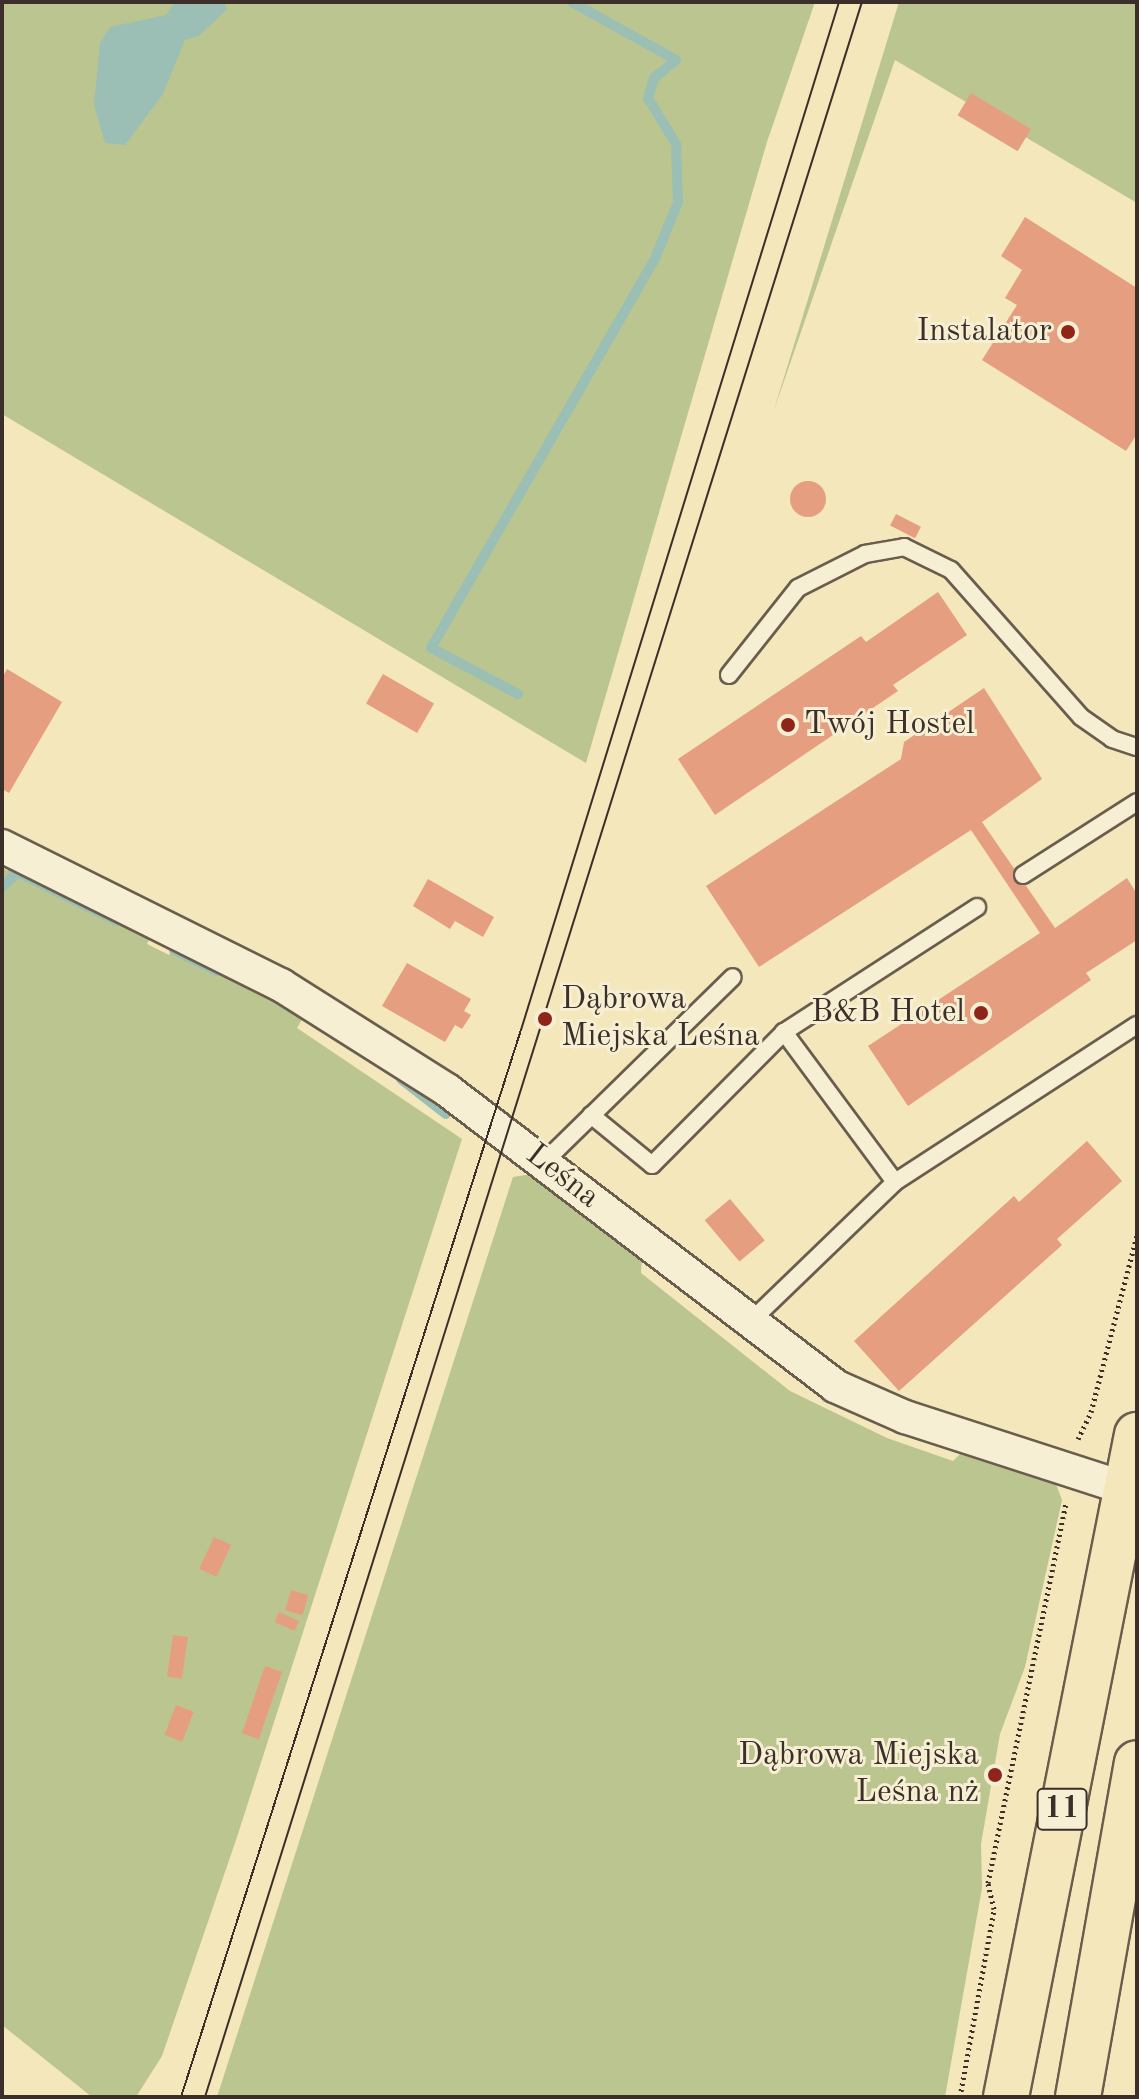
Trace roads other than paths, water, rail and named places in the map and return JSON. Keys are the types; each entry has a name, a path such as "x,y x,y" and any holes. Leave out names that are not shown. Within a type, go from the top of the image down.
{"main road":[{"name":"11","path":"1006,2097 1137,1435"},
{"name":"11","path":"1078,2097 1137,1763"}],"street":[{"name":"Leśna","path":"2,846 281,985 447,1090 749,1323 851,1394 905,1417 1125,1488"}],"lane":[{"path":"729,675 798,588 865,554 904,547 951,570 1081,717 1112,739 1137,747"},
{"path":"1023,875 1137,802"},
{"path":"591,1115 652,1165 784,1032 977,907"},
{"path":"544,1162 733,977"},
{"path":"749,1323 895,1182 1137,1025"},
{"path":"784,1032 895,1182"}],"water":[{"path":"175,2 224,2 227,9 199,36 185,40 163,94 125,145 105,143 94,104 100,43 110,27 166,15"}],"waterway":[{"path":"518,694 431,648 656,256 678,202 676,144 648,98 654,78 676,60 572,2"},
{"path":"13,870 117,921"},
{"path":"2,887 17,873"},
{"path":"174,950 217,971"},
{"path":"401,1079 446,1114"}],"tram line":[{"path":"181,2097 521,1030 839,2"},
{"path":"205,2097 862,2"}],"place":[{"name":"Instalator","path":"1068,332"},
{"name":"Twój Hostel","path":"788,725"},
{"name":"B&B Hotel","path":"981,1013"},
{"name":"Dąbrowa Miejska Leśna","path":"545,1019"},
{"name":"Dąbrowa Miejska Leśna nż","path":"995,1775"}]}
